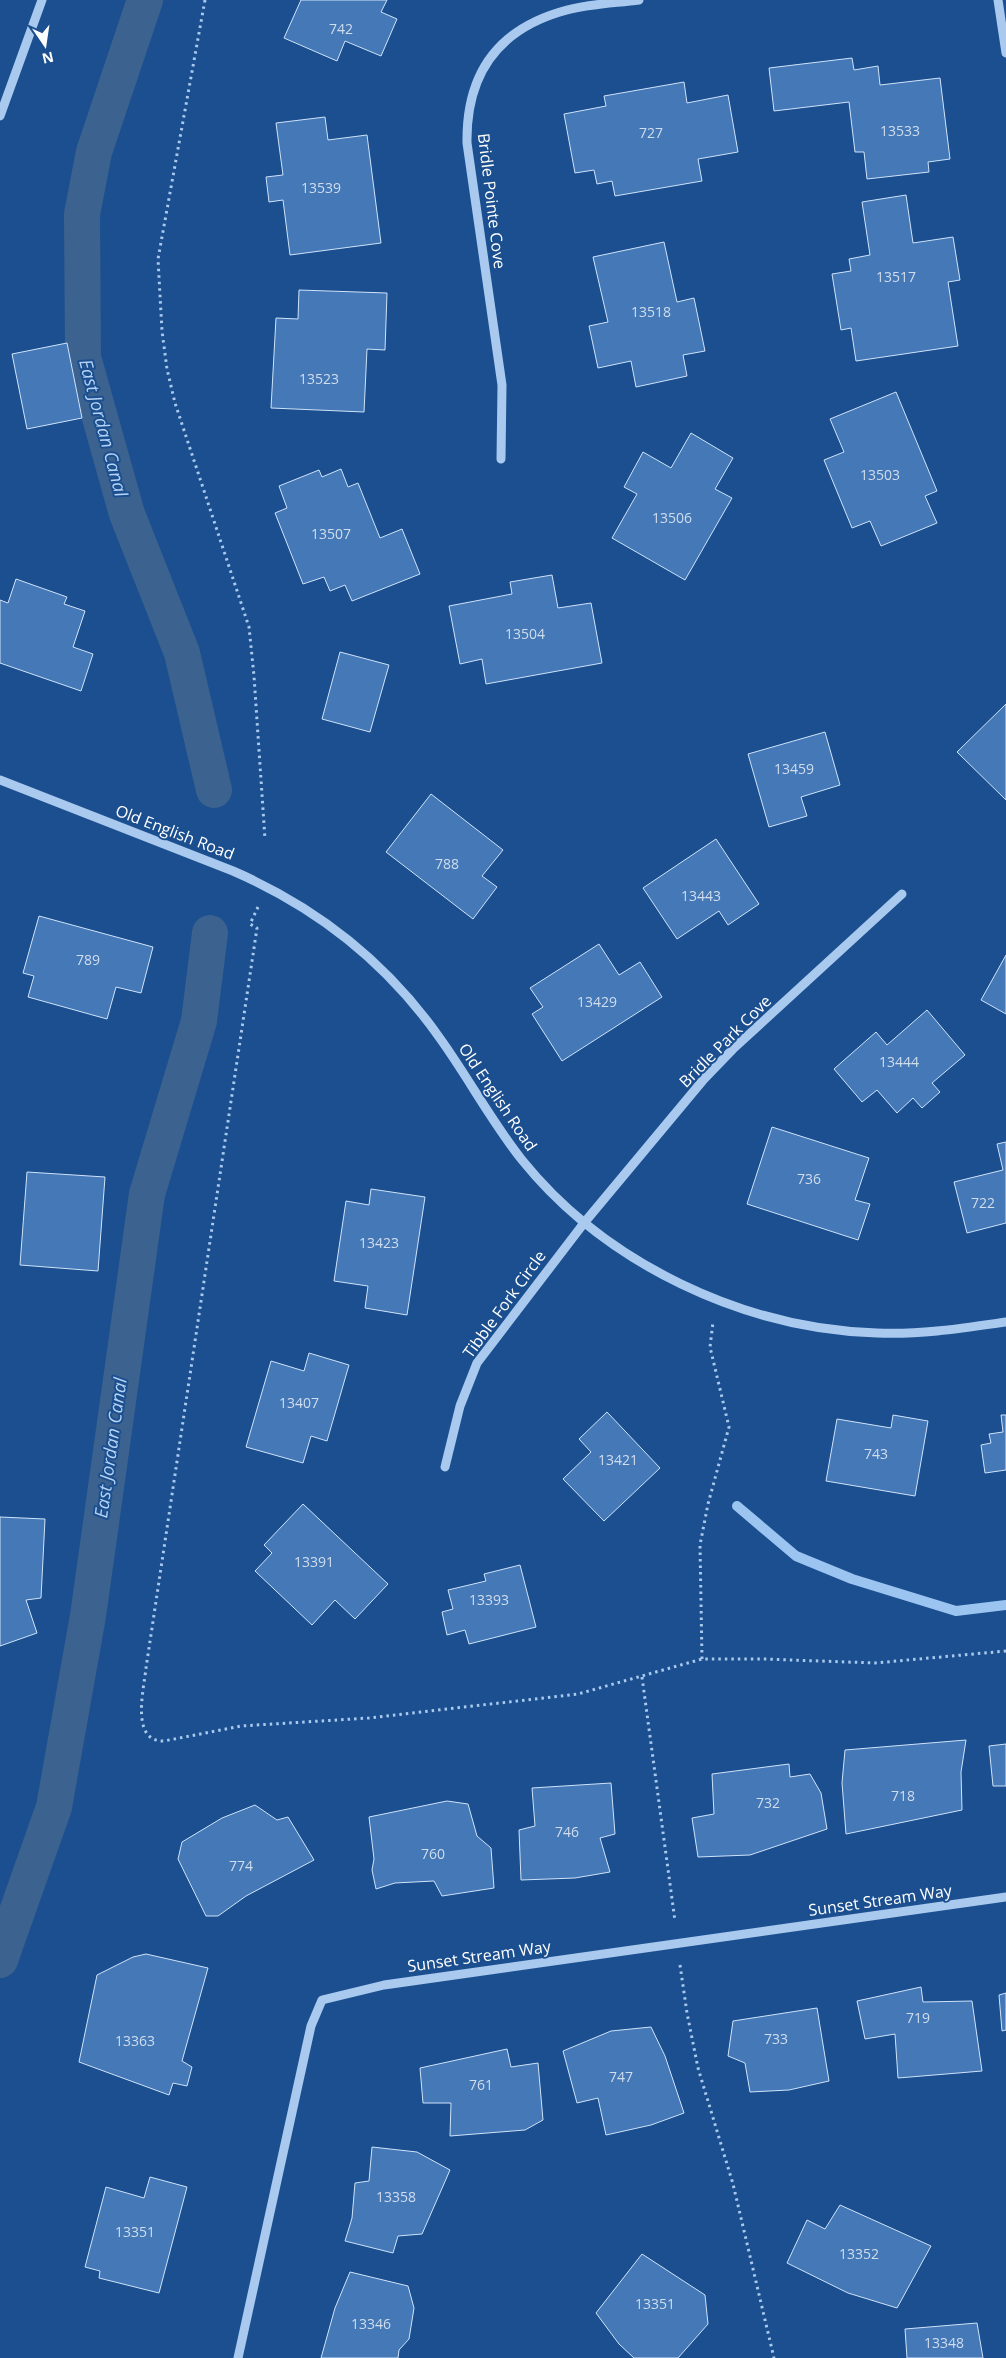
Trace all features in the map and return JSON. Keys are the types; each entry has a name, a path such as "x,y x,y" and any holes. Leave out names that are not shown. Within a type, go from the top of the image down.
{"street":[{"path":"0,116 42,0"},
{"name":"Bridle Pointe Cove","path":"501,459 502,385 467,144 467,124 474,87 496,50 528,24 569,10 640,0"},
{"path":"998,0 1006,53"},
{"name":"Old English Road","path":"0,780 268,886 311,912 350,940 384,970 415,1003 522,1160 546,1187 584,1223 638,1260 677,1282 717,1300 796,1324 837,1330 878,1333 920,1332 1006,1322"},
{"name":"Bridle Park Cove","path":"584,1223 704,1079 733,1049 902,894"},
{"name":"Tibble Fork Circle","path":"446,1467 460,1406 477,1363 584,1223"},
{"name":"Sunset Stream Way","path":"238,2358 306,2044 322,2000 384,1985 1006,1898"}],"path":[{"path":"205,0 160,244 159,294 167,369 175,403 249,627 265,839"},
{"path":"250,924 257,928 146,1668 142,1718 143,1730 153,1740 164,1741 241,1726 369,1718 578,1694 702,1659 764,1659 844,1664 1006,1651"},
{"path":"702,1659 700,1545 708,1504 729,1428 710,1347 717,1300"},
{"path":"642,1676 675,1922"},
{"path":"680,1964 686,2013 698,2068 733,2184 761,2312 774,2358"}],"building":[{"path":"301,0 387,0 381,12 397,19 381,56 345,41 337,61 284,38"},
{"path":"852,58 854,70 878,66 880,85 940,78 950,159 928,162 929,172 867,179 864,152 855,152 849,102 774,111 769,68"},
{"path":"684,82 687,103 728,95 738,152 698,159 702,181 615,196 612,181 597,184 594,170 575,173 564,114 606,106 604,96"},
{"path":"325,117 328,140 367,135 381,243 290,255 283,200 269,202 266,177 283,175 276,123"},
{"path":"906,195 913,243 953,237 960,280 948,282 958,346 856,361 851,328 841,330 832,274 851,271 849,259 870,255 862,202"},
{"path":"664,242 677,302 694,298 705,351 683,355 687,376 636,387 631,361 598,368 589,326 608,322 593,257"},
{"path":"299,290 387,293 385,350 367,349 364,412 271,408 276,318 298,319"},
{"path":"67,343 82,418 27,429 12,354"},
{"path":"896,392 937,491 925,496 937,523 881,546 870,521 852,528 824,460 844,452 830,419"},
{"path":"691,433 733,458 715,489 732,498 685,580 612,538 637,494 624,487 643,452 671,468"},
{"path":"341,469 348,487 358,483 380,538 402,529 420,574 352,601 345,585 330,591 324,577 303,584 275,513 287,508 279,486 319,470 322,477"},
{"path":"552,575 558,608 591,603 602,663 486,684 482,659 460,664 449,606 512,594 510,582"},
{"path":"16,579 67,597 64,604 85,611 73,647 93,654 81,691 0,663 0,600 8,603"},
{"path":"340,652 389,665 370,732 322,719"},
{"path":"1006,704 1006,800 957,752"},
{"path":"825,732 840,785 801,797 807,816 769,827 748,754"},
{"path":"431,794 503,850 482,876 497,887 473,919 386,852"},
{"path":"716,839 759,904 728,925 719,911 677,939 643,888"},
{"path":"39,916 153,947 141,993 116,987 107,1019 28,997 34,976 23,973"},
{"path":"599,944 619,975 640,962 662,997 562,1061 532,1014 543,1007 530,988"},
{"path":"1006,955 1006,1014 981,1000"},
{"path":"927,1010 965,1055 932,1083 940,1092 922,1108 913,1098 897,1113 877,1090 862,1102 834,1069 876,1032 887,1045"},
{"path":"772,1127 869,1158 855,1200 870,1204 858,1240 747,1204"},
{"path":"1006,1142 1006,1223 967,1233 954,1182 1003,1170 997,1144"},
{"path":"27,1172 105,1177 98,1271 20,1265"},
{"path":"371,1189 425,1197 407,1315 365,1308 368,1286 334,1281 346,1201 369,1205"},
{"path":"309,1353 349,1365 327,1441 311,1436 303,1463 246,1447 271,1361 304,1371"},
{"path":"607,1412 660,1468 604,1521 563,1479 591,1452 579,1439"},
{"path":"893,1415 928,1421 915,1496 826,1481 837,1419 891,1428"},
{"path":"1001,1415 1006,1415 1006,1470 985,1473 981,1445 991,1443 989,1434 1003,1432"},
{"path":"303,1504 388,1584 355,1619 335,1600 312,1625 255,1571 272,1553 264,1545"},
{"path":"0,1517 45,1519 41,1598 26,1600 37,1633 0,1646"},
{"path":"520,1565 536,1627 469,1644 465,1630 447,1635 442,1612 453,1609 448,1590 486,1581 484,1574"},
{"path":"966,1740 961,1772 962,1810 846,1834 842,1783 845,1750"},
{"path":"1006,1744 1006,1786 993,1786 989,1746"},
{"path":"789,1764 790,1777 810,1774 821,1793 827,1829 750,1855 698,1857 692,1818 714,1814 712,1774"},
{"path":"611,1783 615,1834 600,1838 610,1872 575,1878 521,1880 519,1830 535,1826 532,1788"},
{"path":"447,1801 468,1804 477,1836 491,1848 494,1888 442,1896 434,1881 395,1883 376,1889 372,1870 374,1859 369,1817"},
{"path":"255,1805 277,1820 288,1817 314,1860 246,1896 218,1916 206,1916 178,1859 182,1842 222,1818"},
{"path":"146,1954 208,1968 182,2061 192,2067 187,2086 173,2083 169,2095 79,2062 97,1975 133,1957"},
{"path":"921,1987 923,2002 972,2001 982,2071 898,2078 895,2034 865,2039 857,2001"},
{"path":"1006,1993 1006,2030 1002,2031 999,1995"},
{"path":"817,2008 829,2081 789,2090 750,2092 745,2063 728,2056 733,2021"},
{"path":"651,2027 665,2056 684,2113 651,2125 606,2135 598,2098 577,2103 563,2051 611,2031"},
{"path":"507,2049 511,2067 538,2063 543,2120 525,2130 450,2136 451,2103 423,2103 420,2068"},
{"path":"372,2147 417,2152 450,2170 422,2234 398,2236 393,2253 345,2241 352,2218 355,2183 369,2181"},
{"path":"150,2177 187,2187 159,2293 99,2278 100,2271 85,2267 106,2187 144,2198"},
{"path":"840,2205 931,2246 897,2308 848,2293 787,2263 807,2220 825,2229"},
{"path":"642,2254 705,2295 708,2324 678,2358 634,2358 619,2344 596,2313"},
{"path":"350,2272 408,2286 414,2308 409,2339 399,2350 398,2358 321,2358 335,2308"},
{"path":"977,2323 983,2358 907,2358 905,2329"}],"waterway":[{"name":"East Jordan Canal","path":"145,0 94,152 82,214 83,357 127,514 182,653 214,790"},
{"name":"East Jordan Canal","path":"0,1960 54,1807 88,1616 147,1194 199,1021 210,933"},
{"path":"737,1506 796,1556 852,1579 956,1611 1006,1605"}]}
